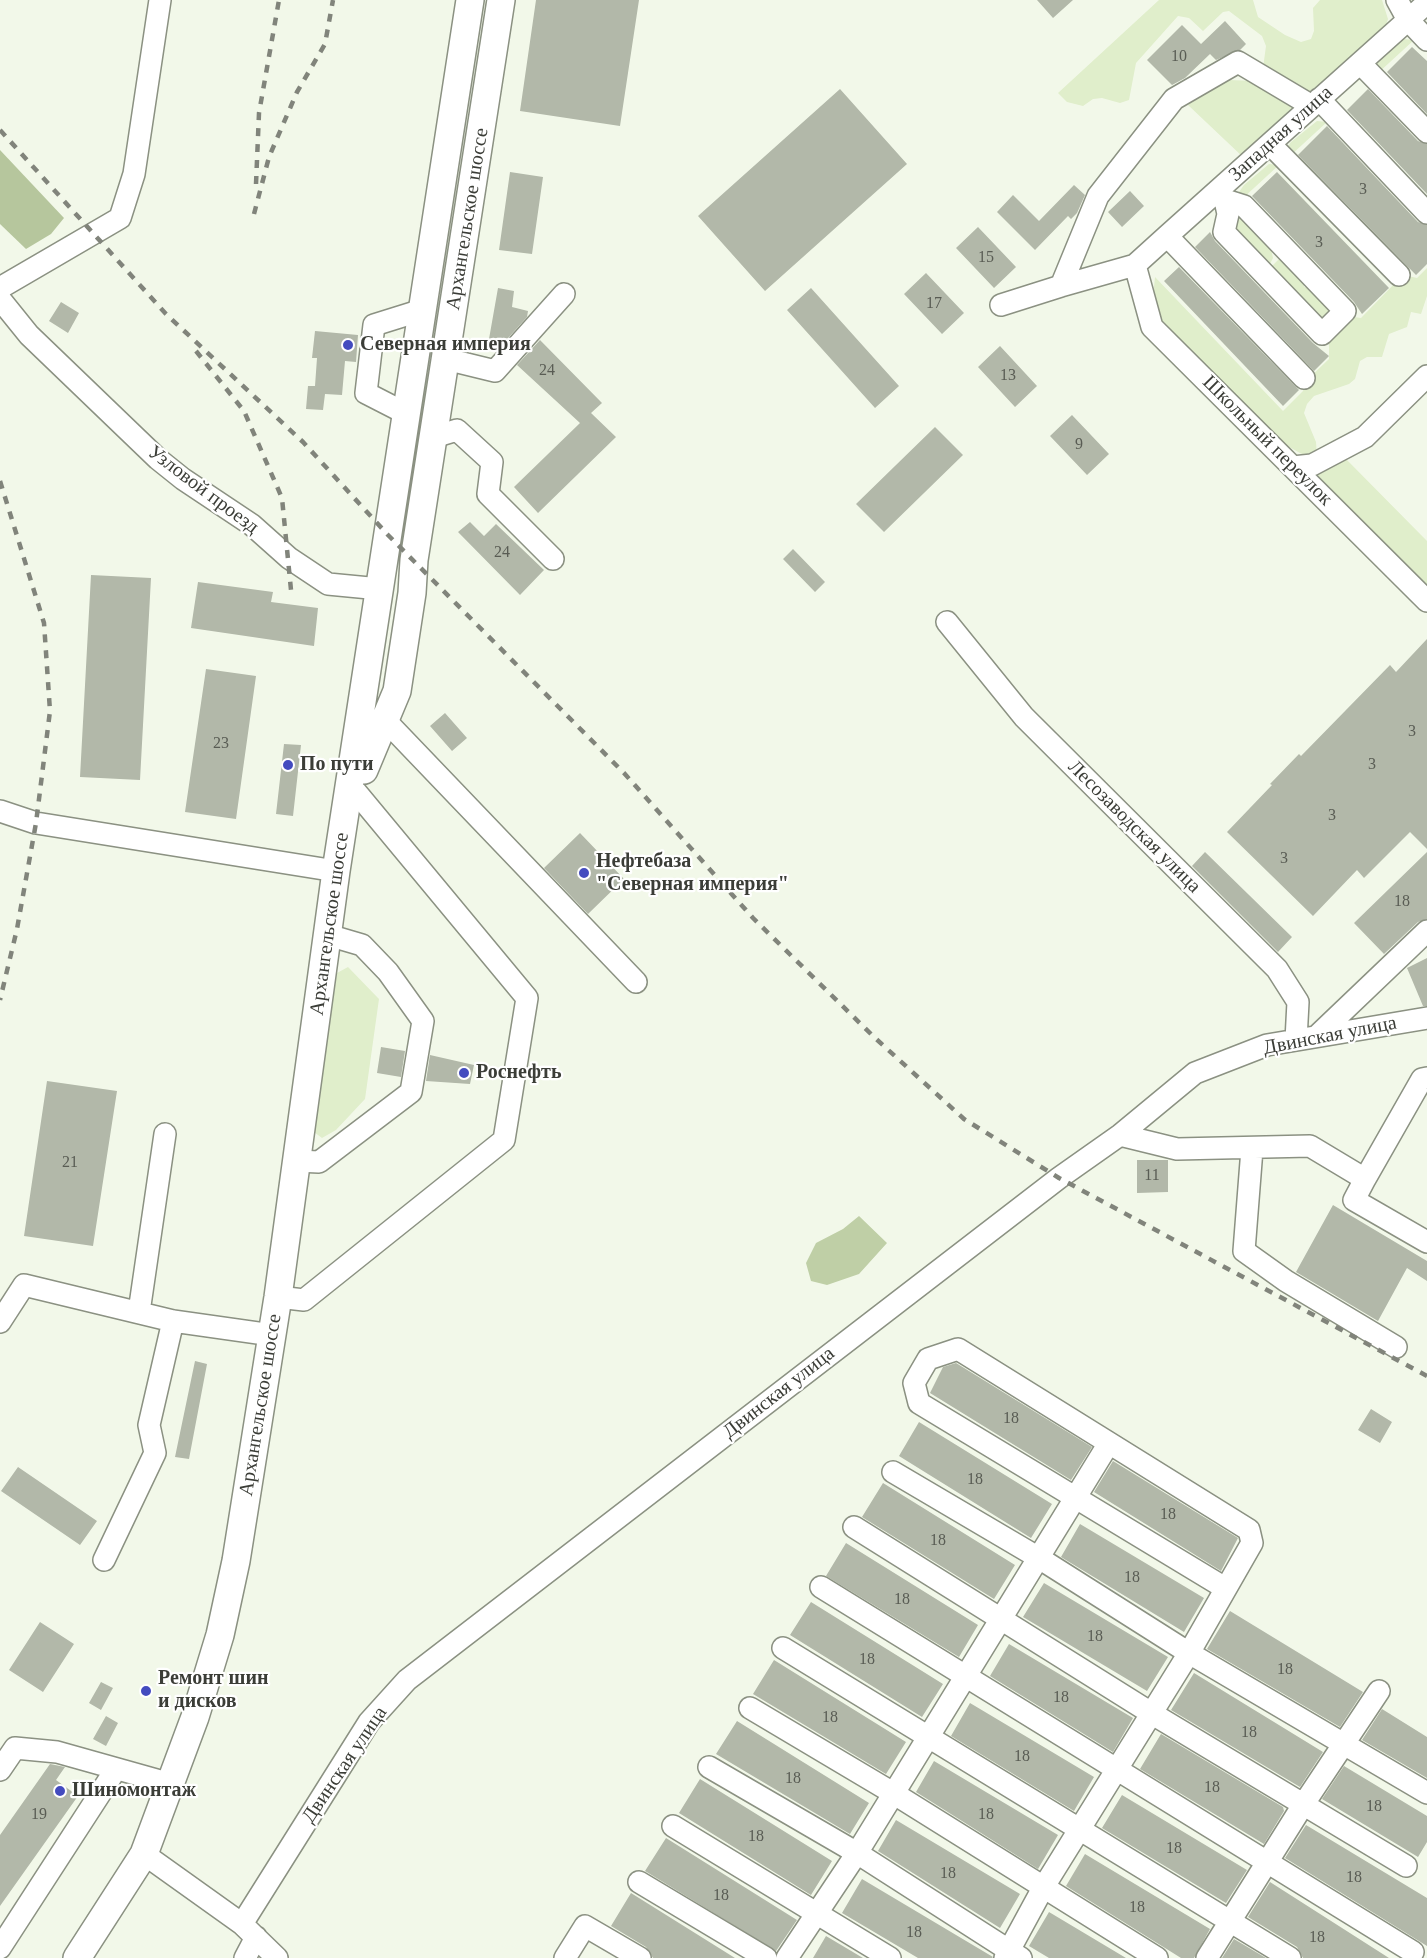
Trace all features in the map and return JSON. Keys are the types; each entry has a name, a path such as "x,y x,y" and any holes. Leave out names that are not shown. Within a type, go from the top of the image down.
{"main road":[{"name":"Архангельское шоссе","path":"77,1958 144,1854 171,1784 220,1635 236,1561 278,1297 336,871 364,701 470,0"},
{"name":"Архангельское шоссе","path":"344,821 396,691 412,593 414,560 501,0"},
{"path":"422,310 454,314"},
{"path":"407,414 436,427"},
{"path":"380,589 412,593"},
{"path":"364,701 388,713"}],"street":[{"path":"0,288 120,218 134,174 160,0"},
{"path":"1397,0 1408,20 1427,40"},
{"name":"Западная улица","path":"1135,265 1167,236 1221,195 1270,144 1427,3"},
{"path":"1061,285 1098,196 1174,99 1238,62 1315,103 1427,213"},
{"path":"1360,63 1427,132"},
{"path":"1270,144 1399,275"},
{"path":"1221,195 1244,206 1345,311 1322,334 1224,232 1228,214 1221,195"},
{"path":"1167,236 1304,378"},
{"path":"1001,305 1061,285 1135,265"},
{"name":"Школьный переулок","path":"1135,265 1152,327 1427,601"},
{"path":"450,360 495,371 564,294"},
{"name":"Узловой проезд","path":"0,299 38,344 158,459 183,479 252,525 289,558 328,584 380,589"},
{"path":"407,414 366,393 374,325 422,310"},
{"path":"1293,467 1312,465 1365,437 1427,376"},
{"path":"436,427 457,430 492,462 488,494 553,560"},
{"name":"Лесозаводская улица","path":"947,622 1024,717 1276,969 1298,1002 1296,1040"},
{"path":"388,713 636,982"},
{"path":"278,1297 304,1300 504,1140 527,998 356,792"},
{"path":"0,811 36,823 336,871"},
{"path":"1317,1036 1427,931"},
{"path":"297,1161 319,1162 411,1092 423,1021 388,972 362,945 328,934"},
{"name":"Двинская улица","path":"245,1958 249,1930 369,1722 407,1680 1059,1178 1120,1135 1195,1073 1267,1045 1427,1018"},
{"path":"1427,1078 1422,1079 1354,1200 1427,1242"},
{"path":"139,1312 165,1134"},
{"path":"1120,1135 1177,1149 1310,1146 1365,1179"},
{"path":"1252,1149 1244,1251 1286,1281 1396,1347"},
{"path":"0,1322 24,1285 173,1321 272,1335"},
{"path":"104,1560 155,1453 148,1425 173,1321"},
{"path":"709,1767 857,1853 1012,1956 1043,1888 1189,1653 1252,1543 1249,1530 958,1349 928,1359 915,1383 919,1403 1225,1588"},
{"path":"787,1958 857,1853 1108,1443"},
{"path":"893,1472 1039,1558 1189,1653 1427,1793"},
{"path":"854,1527 1151,1713 1406,1866"},
{"path":"821,1587 1413,1952"},
{"path":"783,1648 1290,1958"},
{"path":"1207,1958 1303,1805 1379,1690"},
{"path":"750,1708 893,1793 1157,1958"},
{"path":"0,1770 15,1748 57,1752 171,1784"},
{"path":"0,1948 116,1769"},
{"path":"673,1826 890,1958"},
{"path":"144,1854 249,1930 278,1958"},
{"path":"639,1882 766,1958"},
{"path":"565,1958 585,1926 640,1958"}],"shaded area":[{"path":"1159,0 1253,0 1258,17 1285,35 1301,42 1311,39 1314,31 1313,8 1320,0 1382,0 1388,19 1384,31 1312,97 1263,68 1266,46 1262,36 1229,11 1223,12 1203,31 1189,18 1178,16 1136,63 1129,100 1120,103 1102,98 1093,99 1083,106 1067,102 1058,93"},
{"path":"1404,39 1414,40 1377,74 1373,67 1378,60"},
{"path":"1229,80 1255,81 1300,108 1244,158 1188,105 1205,87"},
{"path":"1317,121 1327,122 1290,156 1286,149 1291,142"},
{"path":"0,150 64,218 51,234 26,249 0,224"},
{"path":"1269,164 1279,165 1242,199 1239,192 1244,185"},
{"path":"1236,209 1271,249 1273,258 1269,266 1235,233"},
{"path":"1280,258 1303,277 1304,287 1320,291 1335,315 1323,326 1268,270"},
{"path":"1427,268 1427,296 1421,314 1411,312 1407,327 1389,334 1382,357 1367,357 1360,361 1355,379 1349,384 1314,396 1307,404 1304,413 1316,442 1317,456 1309,458 1282,443 1157,326 1152,307 1155,277 1283,411 1303,391 1308,379 1329,359 1329,340 1347,316 1361,318 1398,280 1408,276 1417,278"},
{"path":"1346,459 1427,541 1427,594 1314,480 1318,470"},
{"path":"348,967 379,999 365,1099 336,1130 322,1138 314,1132 337,973"},
{"path":"859,1216 887,1243 859,1274 827,1285 811,1281 806,1263 816,1243 843,1229"}],"building":[{"path":"536,0 639,0 620,126 520,111"},
{"path":"1037,0 1073,0 1053,18"},
{"path":"1225,21 1246,44 1240,50 1216,60 1210,54 1185,78 1172,85 1147,60 1182,25 1201,44"},
{"path":"1412,47 1427,61 1427,114 1387,72"},
{"path":"840,89 907,164 765,291 698,216"},
{"path":"1368,89 1418,141 1427,144 1427,194 1347,110"},
{"path":"1327,126 1418,222 1427,225 1427,264 1416,275 1298,155"},
{"path":"510,172 543,177 532,254 499,250"},
{"path":"1277,172 1389,288 1362,314 1354,302 1252,196"},
{"path":"1074,185 1085,195 1077,213 1071,219 1068,216 1035,250 997,212 1013,195 1039,221"},
{"path":"1130,191 1144,206 1122,227 1108,212"},
{"path":"978,227 1016,267 994,288 956,248"},
{"path":"1210,232 1215,241 1313,343 1329,356 1314,371 1195,247"},
{"path":"1179,267 1299,390 1283,406 1164,281"},
{"path":"926,273 964,313 942,334 904,294"},
{"path":"498,288 514,291 512,307 528,311 527,317 499,348 489,339"},
{"path":"811,288 899,386 875,408 787,310"},
{"path":"61,302 79,313 68,333 49,321"},
{"path":"315,331 358,335 356,362 345,361 342,395 325,394 323,410 306,409 308,386 315,386 317,358 312,358"},
{"path":"540,340 602,403 591,413 616,437 538,513 514,487 580,423 517,365"},
{"path":"1000,346 1037,386 1015,407 978,367"},
{"path":"1072,415 1109,454 1087,475 1050,436"},
{"path":"935,427 963,455 884,532 856,504"},
{"path":"470,522 484,536 496,524 544,570 520,595 458,532"},
{"path":"793,549 825,582 815,592 783,559"},
{"path":"91,575 151,578 140,780 80,777"},
{"path":"198,582 273,592 271,602 318,608 314,646 191,628"},
{"path":"1427,639 1427,849 1410,832 1364,878 1357,870 1313,916 1227,832 1299,754 1301,756 1390,665 1396,672"},
{"path":"206,669 256,676 236,819 185,812"},
{"path":"445,713 467,738 452,751 430,726"},
{"path":"284,744 301,745 293,816 276,814"},
{"name":"Нефтебаза \"Северная империя\"","path":"580,833 624,879 588,914 544,868"},
{"path":"1205,852 1292,937 1278,952 1192,866"},
{"path":"1427,852 1427,919 1418,922 1384,954 1354,923"},
{"path":"1427,958 1427,1006 1423,1006 1407,968"},
{"path":"381,1047 405,1051 401,1077 377,1073"},
{"path":"430,1055 474,1065 470,1084 426,1081"},
{"path":"47,1081 117,1091 93,1246 24,1236"},
{"path":"1137,1160 1168,1160 1168,1192 1137,1193"},
{"path":"1333,1205 1427,1261 1427,1281 1407,1268 1378,1321 1296,1272"},
{"path":"195,1361 207,1364 189,1459 175,1457"},
{"path":"956,1363 1092,1447 1071,1480 930,1393 943,1367"},
{"path":"1371,1409 1392,1422 1380,1443 1358,1430"},
{"path":"919,1422 1052,1504 1031,1538 899,1456"},
{"path":"1113,1461 1238,1538 1221,1571 1094,1492"},
{"path":"18,1467 97,1521 80,1545 1,1491"},
{"path":"883,1483 1015,1565 994,1599 862,1517"},
{"path":"1080,1524 1204,1598 1184,1632 1061,1557"},
{"path":"846,1543 978,1625 959,1657 826,1576"},
{"path":"1044,1583 1168,1657 1147,1691 1023,1617"},
{"path":"811,1602 943,1684 922,1717 790,1635"},
{"path":"1230,1611 1363,1692 1340,1727 1207,1649"},
{"path":"40,1622 74,1644 43,1692 9,1670"},
{"path":"1009,1644 1133,1718 1113,1752 990,1676"},
{"path":"774,1660 906,1742 886,1774 753,1694"},
{"path":"1194,1673 1323,1752 1300,1787 1171,1710"},
{"path":"101,1682 113,1688 101,1710 89,1703"},
{"path":"970,1703 1094,1777 1074,1811 951,1736"},
{"path":"1382,1709 1427,1737 1427,1778 1362,1740"},
{"path":"106,1716 118,1723 106,1746 93,1739"},
{"path":"737,1721 869,1803 850,1834 716,1754"},
{"path":"1161,1734 1283,1807 1284,1811 1264,1844 1140,1769"},
{"path":"934,1761 1058,1835 1038,1869 916,1792"},
{"path":"50,1764 65,1767 56,1780 78,1796 0,1906 0,1835"},
{"path":"1344,1766 1427,1816 1427,1842 1418,1857 1322,1799"},
{"path":"700,1779 832,1861 811,1895 679,1813"},
{"path":"1122,1795 1247,1870 1226,1903 1102,1828"},
{"path":"896,1820 1020,1894 1000,1928 878,1851"},
{"path":"1306,1825 1427,1898 1427,1946 1285,1858"},
{"path":"666,1838 797,1920 776,1951 645,1871"},
{"path":"1085,1854 1210,1929 1194,1958 1181,1958 1066,1886"},
{"path":"862,1879 993,1957 918,1958 842,1913"},
{"path":"1270,1882 1389,1958 1303,1958 1297,1947 1248,1917"},
{"path":"631,1893 735,1958 653,1958 646,1947 611,1926"},
{"path":"1049,1912 1126,1958 1049,1958 1029,1946"},
{"path":"826,1936 863,1958 813,1958"},
{"path":"1234,1939 1266,1958 1222,1958"}],"railway":[{"path":"256,184 259,113 279,0"},
{"path":"254,214 269,157 297,92 325,44 333,0"},
{"path":"0,130 166,314 303,442 388,535 624,773 753,918 874,1037 964,1119 1059,1178 1427,1376"},
{"path":"196,351 244,411 282,498 291,590"},
{"path":"0,481 44,623 50,711 36,823 17,929 0,1000"}],"place":[{"name":"Северная империя","path":"348,345"},
{"name":"По пути","path":"288,765"},
{"name":"Нефтебаза \"Северная империя\"","path":"584,873"},
{"name":"Роснефть","path":"464,1073"},
{"name":"Ремонт шин и дисков","path":"146,1691"},
{"name":"Шиномонтаж","path":"60,1791"}]}
